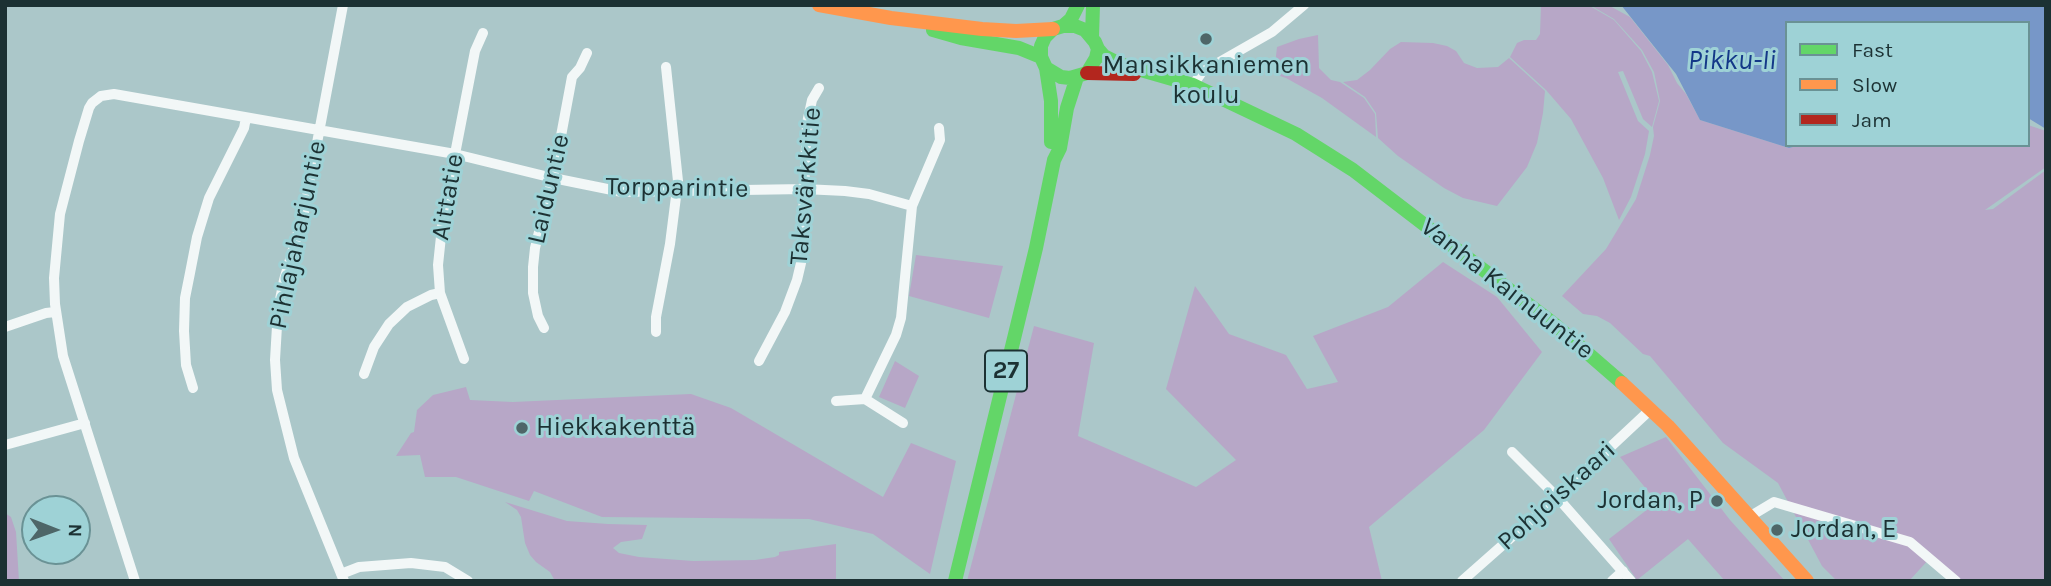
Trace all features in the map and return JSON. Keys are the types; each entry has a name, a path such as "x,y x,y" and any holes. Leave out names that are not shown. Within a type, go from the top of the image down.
{"main road":[{"path":"820,5 891,18 1004,30 1037,31 1075,26 1085,30 1095,43"},
{"path":"1044,62 1041,46 1045,37 1076,12 1078,5"},
{"path":"891,18 961,38 1019,48 1044,62 1061,77 1082,75 1096,58 1093,5"},
{"name":"Vanha Kainuuntie","path":"1095,43 1104,56 1152,75 1193,85 1296,134 1353,170 1602,364 1713,475 1807,581"},
{"name":"27","path":"1044,62 1051,101 1051,150 1054,160"},
{"name":"Vanha Kainuuntie","path":"1082,75 1152,75"},
{"name":"27","path":"955,581 1036,248 1054,160 1060,148 1067,108 1082,75"}],"street":[{"name":"Pihlajaharjuntie","path":"342,578 290,447 277,390 275,360 278,309 304,212 343,5"},
{"path":"1193,85 1202,72 1272,32 1304,5"},
{"name":"Aittatie","path":"464,359 440,293 439,248 475,51 483,33"},
{"name":"Laiduntie","path":"544,328 535,305 535,248 553,178 572,78 587,53"},
{"path":"656,332 656,317 670,244 678,181 666,67"},
{"name":"Taksvärkkitie","path":"758,361 785,312 797,280 803,249 807,123 811,100 819,88"},
{"name":"Torpparintie","path":"55,312 54,278 60,214 79,141 92,103 101,96 114,94 455,154 622,192 804,189 869,194 912,206"},
{"path":"193,388 186,365 185,298 197,237 209,198 244,128 246,118"},
{"path":"865,399 896,335 901,318 912,206 940,140 939,128"},
{"path":"363,374 366,362 389,324 407,307 440,293"},
{"path":"5,327 55,312 63,356 135,581"},
{"path":"836,401 865,399 903,423"},
{"name":"Pohjoiskaari","path":"1462,581 1558,497 1650,410"},
{"path":"5,445 85,423"},
{"path":"1511,452 1558,497 1631,581"},
{"path":"1749,517 1774,502 1910,542 1956,581"},
{"path":"342,578 359,567 411,563 445,567 468,581"},
{"path":"1612,581 1623,571"}],"shaded area":[{"path":"1541,5 1588,5 1614,20 1641,51 1652,72 1659,101 1652,127 1643,119 1623,71 1618,72 1638,121 1649,131 1645,154 1631,197 1619,220 1603,178 1571,119 1546,90 1510,57 1517,43 1536,40 1540,34"},
{"path":"1590,5 1608,5 1630,17 1668,65 1700,120 1785,147 2030,147 2030,126 2046,131 2046,167 1985,210 1993,209 2046,170 2046,581 1956,581 1930,558 1909,581 1837,581 1822,566 1778,483 1723,443 1650,356 1643,354 1610,323 1597,316 1583,314 1562,296 1606,249 1636,199 1654,136 1653,127 1660,101 1654,72 1642,50 1614,19"},
{"path":"1318,35 1319,68 1331,80 1340,82 1364,98 1375,114 1376,137 1322,98 1274,74 1277,47"},
{"path":"1401,42 1447,46 1456,51 1464,63 1477,68 1498,67 1509,58 1545,91 1537,143 1527,167 1497,206 1463,198 1398,156 1378,138 1376,113 1365,97 1343,82 1357,80"},
{"path":"916,255 1003,266 989,318 909,296"},
{"path":"1443,262 1497,297 1542,352 1484,430 1369,527 1382,581 967,581 1034,326 1094,343 1078,436 1196,487 1236,460 1166,389 1195,286 1229,334 1286,355 1307,389 1338,382 1313,336 1388,307"},
{"path":"895,361 919,376 905,408 879,397"},
{"path":"466,387 470,400 513,402 691,394 731,408 883,497 911,443 956,461 930,574 873,534 809,519 602,517 534,491 529,501 456,477 425,477 420,455 396,456 414,432 417,410 433,395"},
{"path":"1666,437 1730,520 1785,581 1725,581 1688,539 1637,580 1609,539 1657,502 1620,457"},
{"path":"505,502 567,521 647,525 642,539 621,542 613,548 619,553 639,557 693,561 755,560 775,557 779,552 836,544 836,581 555,581 550,572 530,555 521,517 517,510"},
{"path":"5,513 11,517 16,532 19,581 5,581"}],"water":[{"name":"Pikku-Ii","path":"1621,5 2046,5 2046,129 2030,119 2030,21 1785,21 1785,147 1700,120 1676,74"}],"traffic: fast":[{"path":"1063,26 1071,19 1078,5"},
{"path":"1092,37 1093,5"},
{"path":"1046,68 1061,77 1070,78 1087,73 1096,58 1098,49 1095,42 1085,30 1075,26 1063,26 1053,29 1041,46 1051,101 1051,142"},
{"path":"933,30 1019,48 1041,57"},
{"path":"1098,49 1104,56 1120,64 1193,85 1296,134 1353,170 1554,324 1622,383"},
{"path":"955,581 1036,248 1054,160 1060,148 1067,108 1077,77"}],"traffic: slow":[{"path":"819,5 891,18 982,29 1053,29"},
{"path":"1622,383 1668,426 1807,581"}],"traffic: jam":[{"path":"1087,73 1134,74"}],"place":[{"name":"Mansikkaniemen koulu","path":"1206,39"},
{"name":"Hiekkakenttä","path":"522,428"},
{"name":"Jordan, P","path":"1717,501"},
{"name":"Jordan, E","path":"1777,530"}]}
